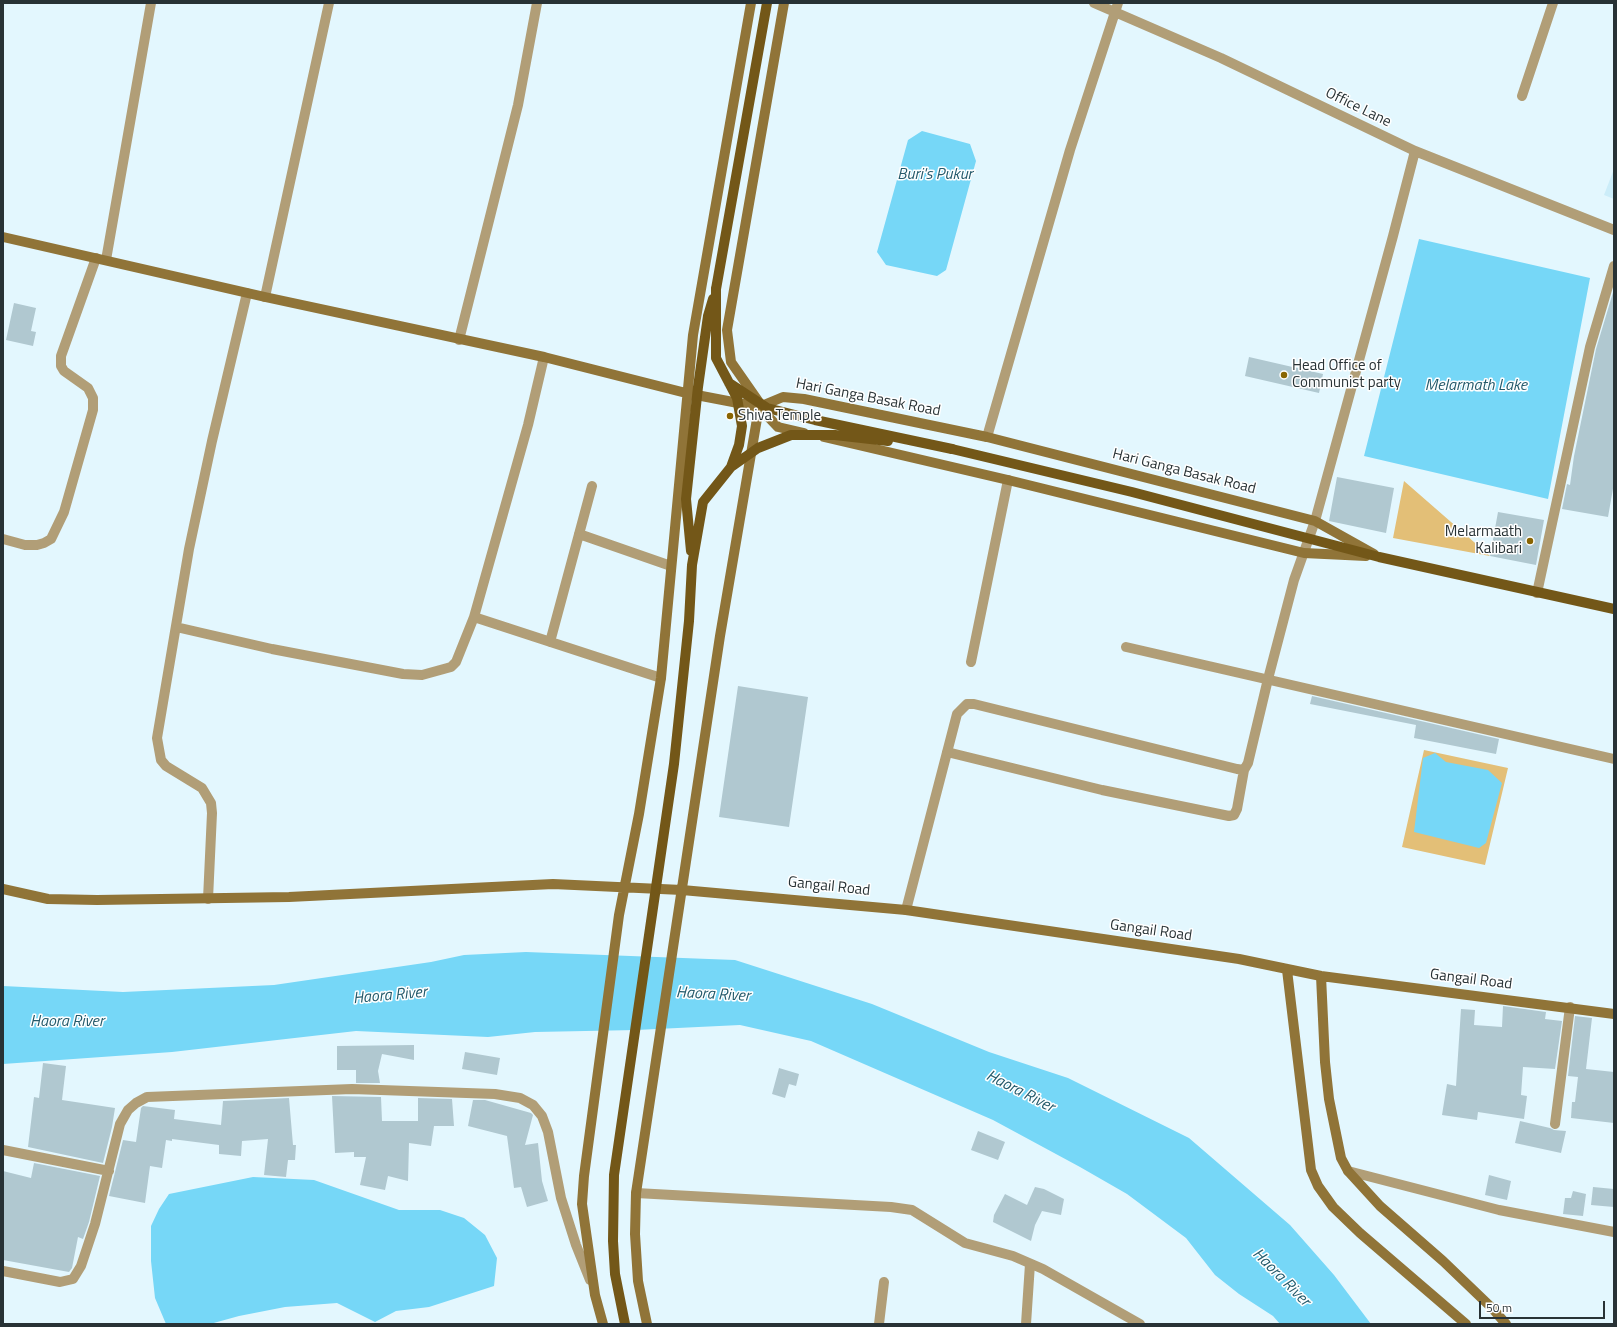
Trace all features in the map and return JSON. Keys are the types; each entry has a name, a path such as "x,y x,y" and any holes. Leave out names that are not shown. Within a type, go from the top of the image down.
{"main road":[{"path":"692,565 686,499 708,316 716,289 767,3"},
{"path":"625,1324 615,1274 613,1240 614,1175 674,764 688,636 692,565 703,502 730,466 739,445 742,426 737,398 716,358 716,289"},
{"path":"728,382 767,408 815,420 952,449 1309,538 1379,557"},
{"path":"730,466 758,448 791,436 835,435 952,449"},
{"name":"Hari Ganga Basak Road","path":"1379,557 1614,609"}],"street":[{"path":"106,260 151,3"},
{"path":"265,297 329,3"},
{"path":"459,340 518,105 537,3"},
{"path":"595,1295 582,1204 584,1176 619,915 639,814 661,678 686,393 693,335 750,3"},
{"path":"647,1324 638,1281 635,1234 636,1193 642,1144 720,636 759,408 761,405 730,362 727,330 784,3"},
{"name":"Office Lane","path":"1094,3 1116,8 1415,152 1614,230"},
{"path":"1522,96 1553,3"},
{"path":"987,437 1070,150 1116,8"},
{"path":"947,752 1102,790 1229,816 1234,815 1237,809 1244,770 1248,763 1294,580 1315,521 1415,152"},
{"path":"3,237 265,297 459,340 544,357 686,393 759,408"},
{"path":"3,539 25,544 37,545 44,543 51,538 64,512 93,410 93,398 88,388 64,371 61,366 61,356 96,258"},
{"path":"1537,593 1590,347 1614,266"},
{"path":"208,898 212,813 211,802 202,788 166,766 160,760 157,738 189,549 212,441 247,293"},
{"path":"176,627 367,668 422,676 451,667 456,662 474,617 528,425 544,357"},
{"name":"Hari Ganga Basak Road","path":"783,396 987,437 1315,521 1379,557 1304,552 1008,480 778,427 759,408 783,396"},
{"path":"971,662 1008,480"},
{"path":"550,642 592,486"},
{"path":"579,534 671,566"},
{"path":"474,617 661,678"},
{"path":"1126,647 1614,759"},
{"path":"906,910 957,714 967,704 974,704 1244,770"},
{"name":"Gangail Road","path":"3,889 48,899 96,900 312,896 553,884 682,890 906,910 1239,959 1321,976 1614,1013"},
{"path":"1287,970 1311,1170 1318,1186 1333,1207 1360,1233 1466,1324"},
{"path":"1321,976 1325,1062 1329,1099 1341,1158 1348,1171 1380,1206 1443,1261 1493,1309 1506,1324"},
{"path":"1555,1124 1570,1007"},
{"path":"3,1271 60,1282 72,1279 81,1266 86,1252 109,1171 120,1124 128,1110 136,1103 147,1097 352,1089 495,1094 520,1098 533,1106 542,1116 548,1132 563,1204 595,1295 603,1324"},
{"path":"3,1150 109,1171"},
{"path":"1348,1171 1499,1210 1614,1232"},
{"path":"636,1193 891,1207 912,1210 965,1243 997,1251 1043,1269 1076,1286 1140,1324"},
{"path":"1026,1324 1030,1264"},
{"path":"878,1324 884,1282"}],"shaded area":[{"path":"1614,169 1614,199 1604,195"},
{"path":"1404,481 1490,556 1393,538"},
{"path":"1424,750 1508,768 1485,865 1402,847"}],"water":[{"name":"Buri's Pukur","path":"922,131 970,144 976,161 946,270 937,276 886,265 877,252 908,140"},
{"name":"Melarmath Lake","path":"1419,239 1590,278 1548,499 1364,456"},
{"path":"1435,753 1446,762 1488,770 1502,783 1486,843 1479,848 1414,832 1423,758"},
{"name":"Haora River","path":"526,952 735,960 872,1004 989,1052 1068,1078 1189,1138 1290,1225 1334,1275 1371,1324 1280,1324 1273,1316 1239,1294 1215,1275 1186,1238 1127,1194 1080,1167 993,1120 811,1041 740,1025 636,1030 535,1032 488,1037 356,1031 172,1052 3,1064 3,986 123,992 274,985 431,962 464,955"},
{"path":"253,1177 314,1180 399,1210 440,1210 464,1218 485,1235 497,1258 494,1286 429,1307 396,1311 375,1322 337,1303 285,1307 239,1316 210,1324 166,1324 155,1298 151,1261 151,1226 159,1209 169,1194"}],"building":[{"path":"1614,289 1614,483 1608,517 1562,509 1567,484 1570,485 1574,456 1596,349"},
{"path":"14,303 36,308 31,331 36,332 33,346 6,340"},
{"name":"Head Office of Communist party","path":"1249,357 1323,374 1319,393 1245,376"},
{"path":"1337,477 1394,488 1386,533 1329,521"},
{"path":"1498,512 1544,520 1536,565 1490,556"},
{"path":"738,686 808,697 789,827 719,817"},
{"path":"1312,696 1499,739 1496,754 1414,738 1416,725 1310,704"},
{"path":"1503,1006 1546,1012 1545,1019 1562,1021 1555,1069 1523,1067 1521,1095 1527,1096 1524,1119 1478,1112 1477,1120 1442,1115 1447,1084 1456,1086 1461,1009 1475,1010 1474,1025 1502,1027"},
{"path":"1575,1016 1592,1018 1586,1069 1614,1072 1614,1123 1571,1118 1572,1102 1575,1102 1578,1077 1568,1076"},
{"path":"414,1045 414,1060 382,1054 378,1071 380,1083 356,1083 356,1070 337,1070 337,1046"},
{"path":"465,1052 500,1058 497,1075 462,1069"},
{"path":"43,1063 66,1066 62,1100 115,1108 103,1163 28,1147 34,1097 39,1098"},
{"path":"779,1068 799,1074 796,1086 789,1084 785,1098 772,1094"},
{"path":"332,1096 381,1097 382,1121 418,1121 418,1098 452,1099 454,1126 434,1126 431,1146 409,1143 408,1181 388,1176 385,1190 360,1185 366,1157 354,1157 354,1152 335,1153"},
{"path":"289,1098 293,1145 296,1145 295,1160 288,1160 286,1177 264,1175 268,1139 242,1141 241,1156 219,1154 219,1145 172,1139 172,1141 166,1140 162,1168 150,1166 145,1203 109,1196 123,1140 136,1142 141,1108 143,1106 175,1110 174,1119 221,1125 223,1101"},
{"path":"473,1100 485,1100 531,1113 533,1115 525,1145 538,1143 542,1181 548,1201 527,1207 521,1187 514,1188 507,1136 468,1126"},
{"path":"1520,1121 1554,1130 1566,1131 1561,1153 1515,1143"},
{"path":"978,1131 1005,1142 998,1160 971,1150"},
{"path":"34,1163 100,1176 89,1222 83,1239 78,1237 72,1268 69,1272 3,1260 3,1171 31,1178"},
{"path":"1489,1175 1511,1181 1507,1200 1485,1195"},
{"path":"1035,1187 1044,1189 1064,1199 1061,1215 1042,1211 1035,1225 1031,1241 993,1222 994,1215 1005,1194 1027,1205"},
{"path":"1593,1187 1614,1189 1614,1207 1591,1205"},
{"path":"1573,1191 1586,1194 1583,1216 1563,1214 1565,1198 1571,1198"}],"place":[{"name":"Head Office of Communist party","path":"1284,375"},
{"name":"Shiva Temple","path":"730,416"},
{"name":"Melarmaath Kalibari","path":"1530,541"}]}
